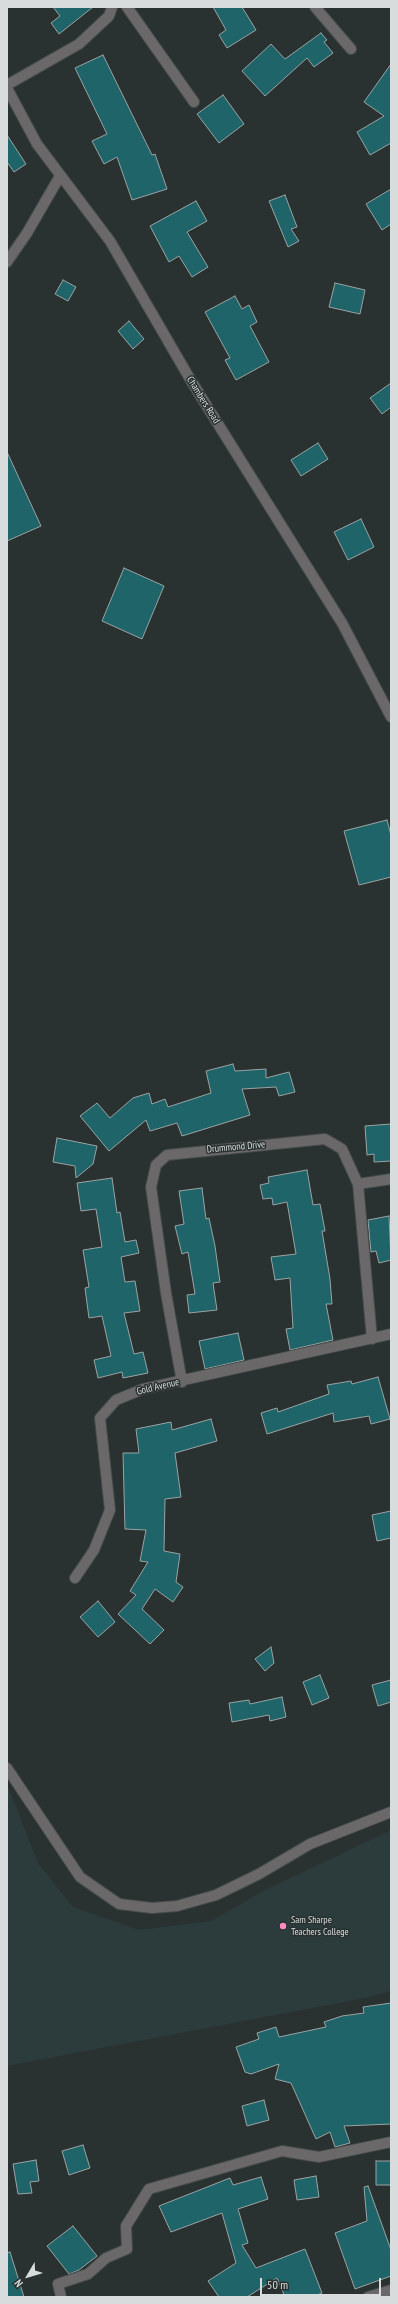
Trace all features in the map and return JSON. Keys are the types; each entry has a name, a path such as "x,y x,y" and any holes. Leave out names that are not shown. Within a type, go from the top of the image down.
{"street":[{"path":"7,86 79,44 109,16 112,7"},
{"path":"127,7 194,102"},
{"path":"315,7 351,49"},
{"name":"Chambers Road","path":"7,86 37,144 110,241 190,379 342,622 391,718"},
{"path":"7,262 27,233 60,176"},
{"name":"Drummond Drive","path":"182,1382 166,1293 151,1187 156,1165 167,1154 325,1139 342,1149 358,1184 372,1339"},
{"path":"358,1184 391,1179"},
{"name":"Gold Avenue","path":"75,1578 94,1550 110,1510 100,1418 116,1400 143,1389 182,1382 391,1334"},
{"path":"7,1768 80,1877 119,1904 152,1908 177,1906 216,1895 259,1874 310,1844 391,1812"},
{"path":"61,2297 58,2284 88,2274 106,2258 127,2248 126,2226 149,2189 282,2152 319,2157 391,2142"},
{"path":"368,2297 391,2290"}],"shaded area":[{"name":"Sam Sharpe Teachers College","path":"7,1784 38,1863 73,1907 139,1930 211,1921 265,1890 391,1830 391,1991 365,1998 7,2066"}],"building":[{"path":"53,7 93,7 59,34 51,23 60,16"},
{"path":"213,7 242,7 256,30 227,48 219,35 226,30"},
{"path":"321,33 327,40 324,42 333,53 314,67 307,58 265,96 242,71 271,44 285,59"},
{"path":"103,55 152,155 155,154 167,189 132,200 117,157 104,164 92,141 107,134 75,68"},
{"path":"391,64 391,143 370,155 357,132 384,116 364,102"},
{"path":"223,95 244,124 219,143 197,114"},
{"path":"7,135 26,164 14,172 7,162"},
{"path":"391,189 391,224 382,230 366,204"},
{"path":"285,195 297,227 291,229 299,241 288,247 269,201"},
{"path":"196,201 207,221 187,232 208,267 192,277 179,256 169,262 150,226"},
{"path":"63,280 76,287 68,301 55,294"},
{"path":"335,283 365,290 360,314 329,307"},
{"path":"235,296 242,309 249,305 257,322 250,326 269,362 236,380 225,360 230,358 205,312"},
{"path":"129,321 144,339 133,349 118,331"},
{"path":"391,383 391,407 382,414 370,398"},
{"path":"318,443 328,459 301,476 291,460"},
{"path":"7,452 41,526 7,541"},
{"path":"361,519 374,547 348,560 334,532"},
{"path":"124,568 164,586 142,639 102,621"},
{"path":"387,820 391,835 391,877 359,885 344,831"},
{"path":"233,1064 235,1071 266,1069 266,1078 289,1072 295,1092 279,1096 276,1087 242,1089 250,1115 182,1136 177,1123 150,1131 146,1120 109,1151 80,1116 97,1103 110,1118 133,1098 149,1093 152,1104 165,1099 168,1107 211,1093 206,1071"},
{"path":"391,1124 391,1161 374,1162 374,1154 367,1155 365,1126"},
{"path":"57,1138 97,1146 93,1164 76,1178 75,1166 53,1162"},
{"path":"307,1170 313,1205 320,1204 325,1231 322,1231 330,1279 332,1304 326,1304 333,1340 290,1350 286,1329 293,1328 290,1278 275,1280 271,1257 296,1254 287,1202 273,1205 272,1198 263,1199 260,1185 269,1183 268,1177"},
{"path":"112,1178 117,1213 120,1212 125,1242 136,1240 139,1253 121,1257 125,1282 135,1281 140,1311 124,1313 134,1354 143,1352 148,1373 123,1378 122,1372 98,1378 94,1360 111,1356 102,1316 89,1318 85,1288 89,1287 83,1250 102,1247 96,1209 81,1211 77,1183"},
{"path":"202,1188 206,1219 209,1218 220,1282 213,1283 217,1310 189,1313 187,1295 195,1294 188,1252 182,1254 175,1226 184,1224 179,1191"},
{"path":"389,1216 391,1260 379,1263 376,1251 371,1252 368,1220"},
{"path":"238,1333 244,1360 205,1369 199,1341"},
{"path":"378,1377 390,1419 371,1424 369,1416 334,1422 333,1413 267,1434 261,1413 277,1408 278,1412 329,1394 327,1385 351,1381 352,1384"},
{"path":"211,1419 217,1441 175,1453 181,1497 165,1499 164,1551 180,1554 176,1582 183,1587 173,1602 155,1589 142,1609 164,1630 150,1644 118,1614 136,1595 130,1591 148,1562 140,1561 146,1530 125,1529 123,1453 139,1453 136,1429 171,1422 172,1430"},
{"path":"391,1511 391,1538 377,1541 372,1515"},
{"path":"98,1601 115,1622 98,1637 80,1617"},
{"path":"271,1647 274,1663 265,1671 255,1659"},
{"path":"320,1675 329,1698 312,1705 303,1682"},
{"path":"391,1680 391,1702 378,1706 372,1685"},
{"path":"282,1697 286,1717 270,1721 269,1715 232,1722 229,1703 249,1700 250,1704"},
{"path":"391,2003 391,2124 344,2126 350,2143 335,2147 330,2132 316,2139 291,2083 275,2079 279,2064 251,2074 245,2072 236,2047 259,2039 257,2033 276,2027 279,2037 326,2027 324,2022 342,2016 364,2013 363,2007"},
{"path":"264,2100 269,2120 247,2126 242,2106"},
{"path":"83,2145 90,2168 69,2175 62,2151"},
{"path":"36,2160 39,2181 30,2182 32,2193 18,2194 13,2164"},
{"path":"376,2161 391,2161 391,2185 376,2185"},
{"path":"316,2176 319,2197 297,2200 294,2180"},
{"path":"261,2177 268,2199 238,2209 248,2243 242,2245 256,2268 305,2249 322,2293 312,2297 285,2297 277,2278 247,2297 219,2297 208,2281 236,2263 222,2213 171,2232 159,2206 230,2178 233,2185"},
{"path":"368,2186 391,2250 391,2276 355,2289 335,2233 367,2221 364,2187"},
{"path":"73,2226 97,2256 79,2270 69,2274 47,2246"},
{"path":"10,2252 24,2297 7,2297 7,2253"}],"place":[{"name":"Sam Sharpe Teachers College","path":"283,1926"}]}
